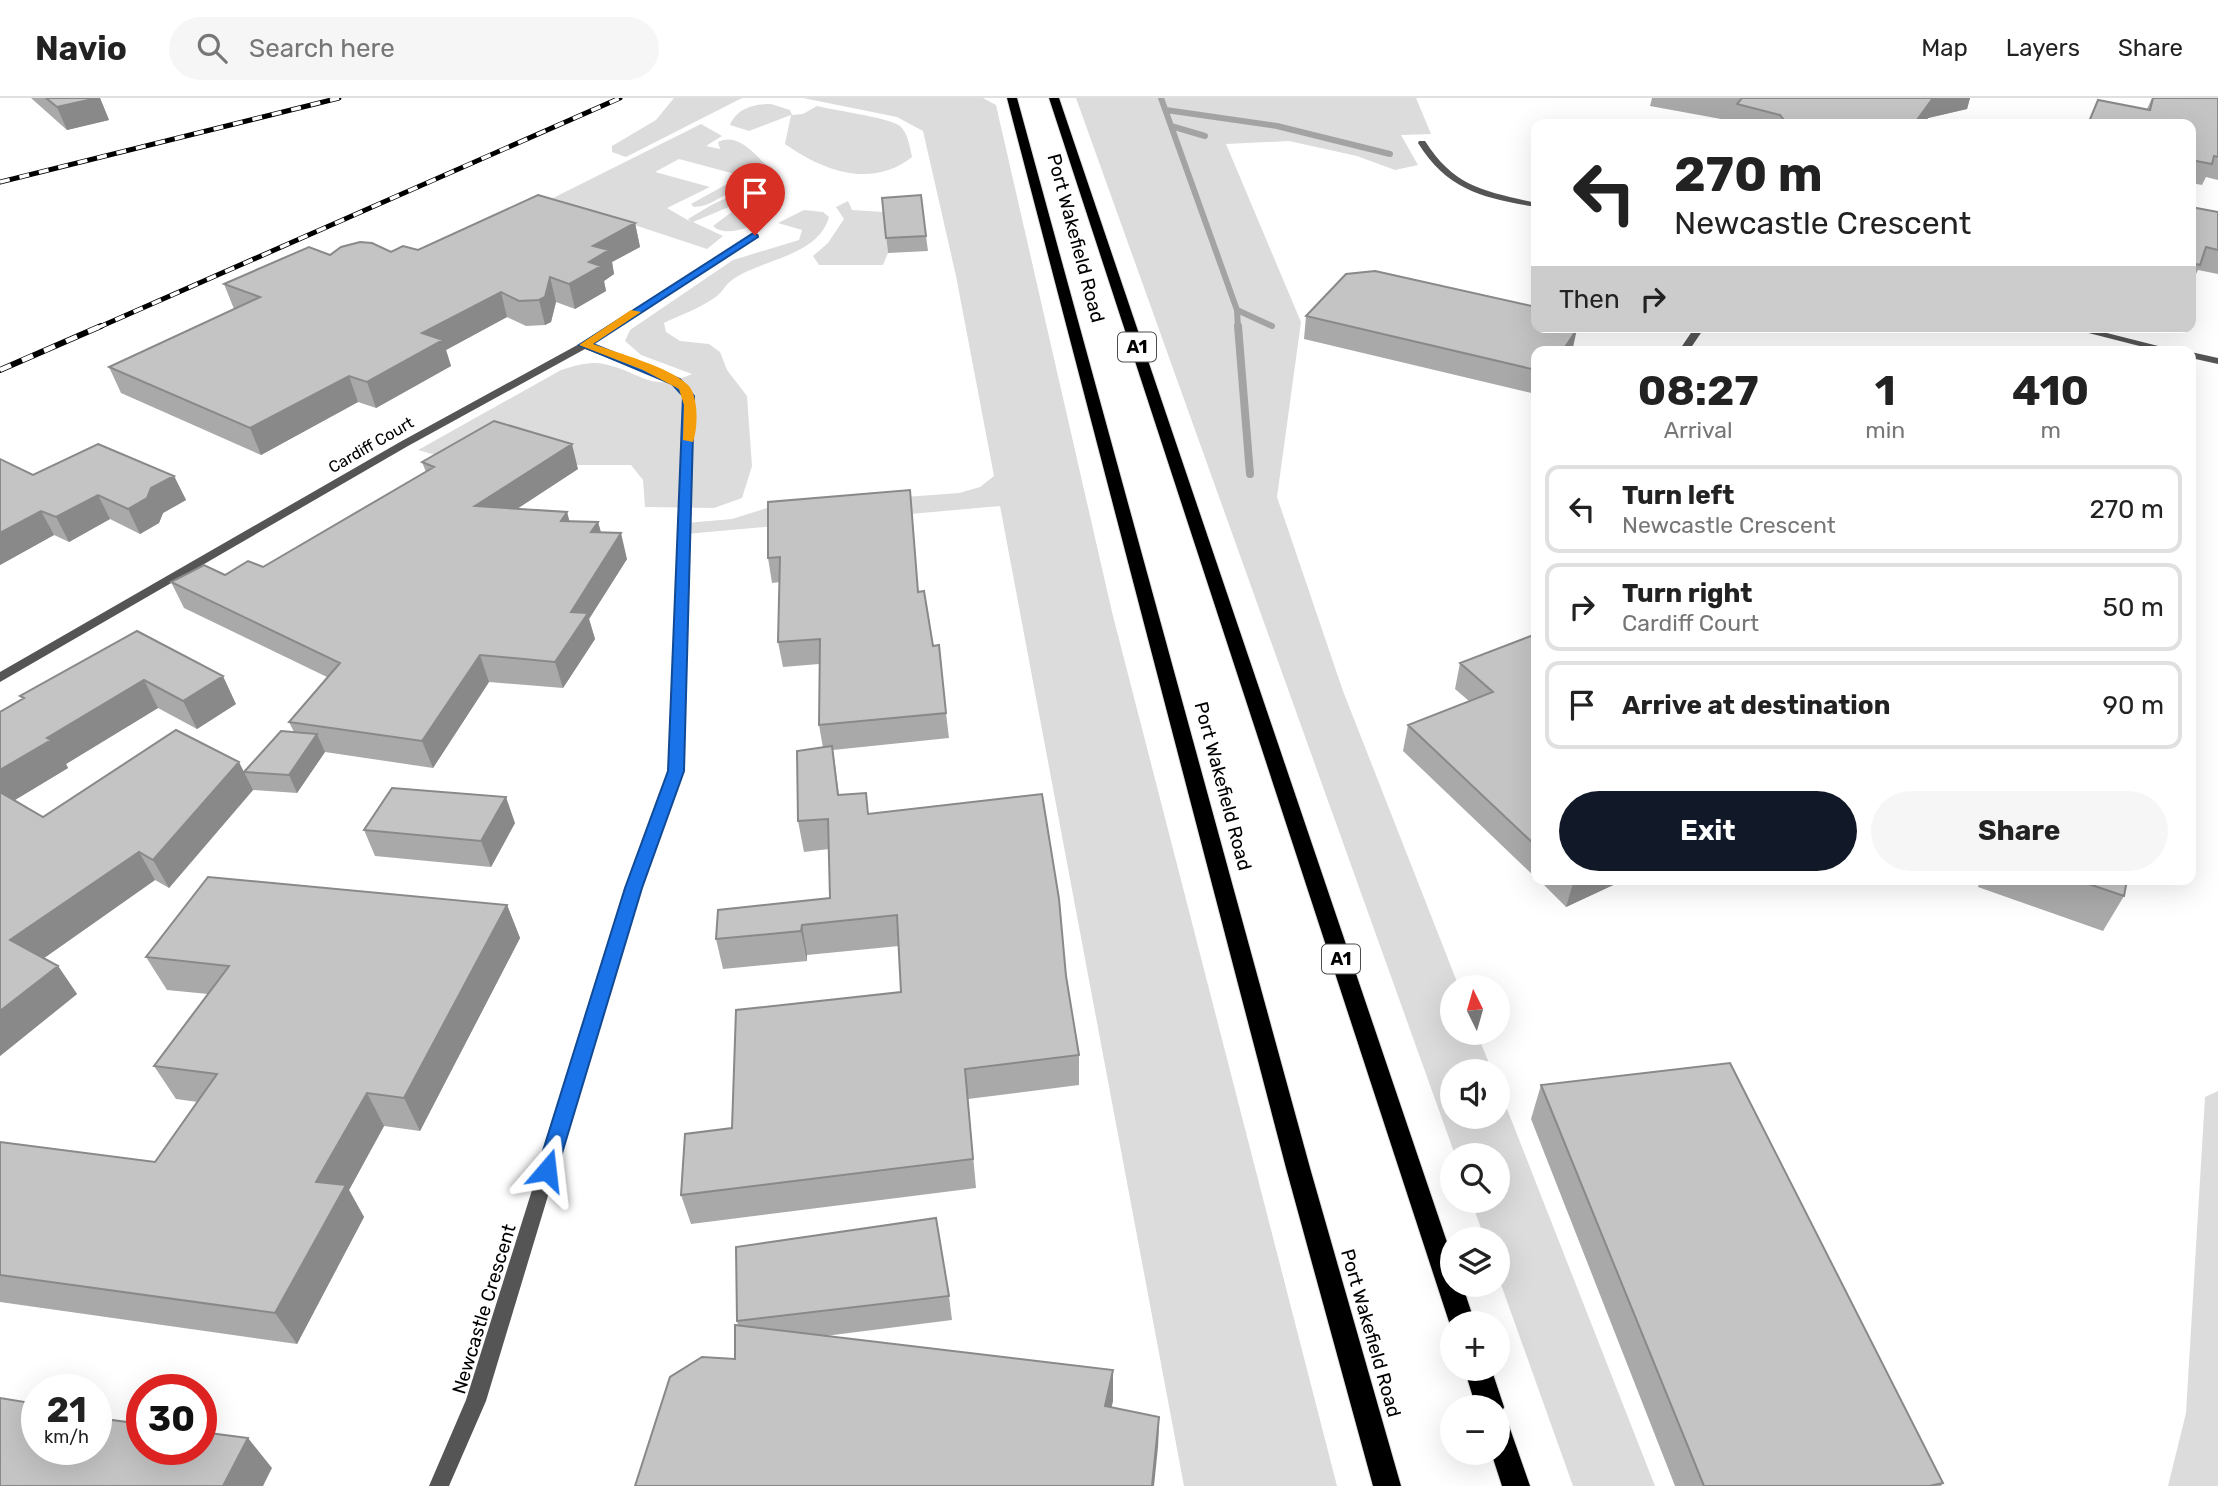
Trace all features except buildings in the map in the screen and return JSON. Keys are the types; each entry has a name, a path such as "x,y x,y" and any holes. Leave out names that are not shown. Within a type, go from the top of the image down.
{"highway":[{"name":"Port Wakefield Road","path":"1012,98 1387,1486"},
{"name":"Port Wakefield Road","path":"1054,98 1458,1311"},
{"path":"1357,1380 1373,1486"},
{"path":"1509,1465 1516,1486"}],"street":[{"path":"1422,144 1433,165 1454,180 1487,194 1531,204"},
{"name":"Cardiff Court","path":"0,678 404,444 584,345 755,235"},
{"path":"2096,333 2151,346"},
{"name":"Newcastle Crescent","path":"439,1486 476,1401 634,888 676,771 688,396 676,382 584,345"},
{"path":"2196,356 2218,361"}],"shaded area":[{"path":"674,98 742,98 626,157 612,152 612,146 656,120"},
{"path":"803,98 983,98 996,105 1112,612 1337,1486 1184,1486 1000,506 686,534 686,523 732,519 770,507 959,493 980,487 994,476 956,276 923,131 897,117"},
{"path":"1076,98 1416,98 1431,134 1401,135 1418,165 1395,170 1357,156 1289,141 1226,144 1301,322 1277,497 1343,691 1454,975 1440,975 1440,1045 1482,1045 1487,1059 1440,1059 1440,1113"},
{"path":"771,104 790,110 792,115 803,114 817,106 894,123 905,133 912,157 897,167 881,172 848,173 815,162 785,144 791,115 749,131 730,125 737,115 747,108"},
{"path":"701,124 722,136 706,146 720,149 718,142 726,140 741,143 772,171 770,175 759,176 745,169 735,174 679,159 655,172 710,187 667,208 691,222 688,219 716,203 731,197 745,197 736,204 693,222 723,236 707,249 553,198"},
{"path":"727,184 776,186 760,192 731,193 699,207 691,204"},
{"path":"762,201 770,202 770,215 758,223 734,231 719,230 713,226 733,211"},
{"path":"848,201 852,210 884,212 888,253 883,265 819,265 813,256 828,243 844,219 836,207"},
{"path":"804,210 823,212 829,217 823,230 813,241 787,256 744,273 711,300 664,323 666,332 680,341 709,344 720,352 727,370 747,396 752,466 742,498 714,508 645,507 643,480 631,465 576,465 439,456 418,450 561,370 598,363 656,382 677,380 692,374 641,355 625,341 630,330 733,260 799,240 802,230 778,223"},
{"path":"2218,1091 2218,1486 2168,1486 2186,1413 2205,1097"},
{"path":"1510,1117 1655,1486 1573,1486 1506,1297 1510,1297 1510,1227 1481,1227 1475,1213 1510,1213 1510,1143 1451,1143 1446,1129 1510,1129"}],"waterway":[{"path":"1161,98 1171,126"},
{"path":"1166,110 1277,126 1390,154"},
{"path":"1171,126 1205,136"},
{"path":"1171,126 1237,310"},
{"path":"1237,310 1272,326"},
{"path":"1237,310 1238,328"},
{"path":"1238,326 1250,474"}],"railway":[{"path":"0,182 339,98"},
{"path":"97,328 620,98"},
{"path":"0,370 101,326"}],"slow traffic":[{"path":"635,312 584,345 647,368 684,387 690,405 689,440"}],"route":[{"path":"547,1170 634,888 676,771 690,405 684,387 676,382 647,368 584,345 755,235"}]}
